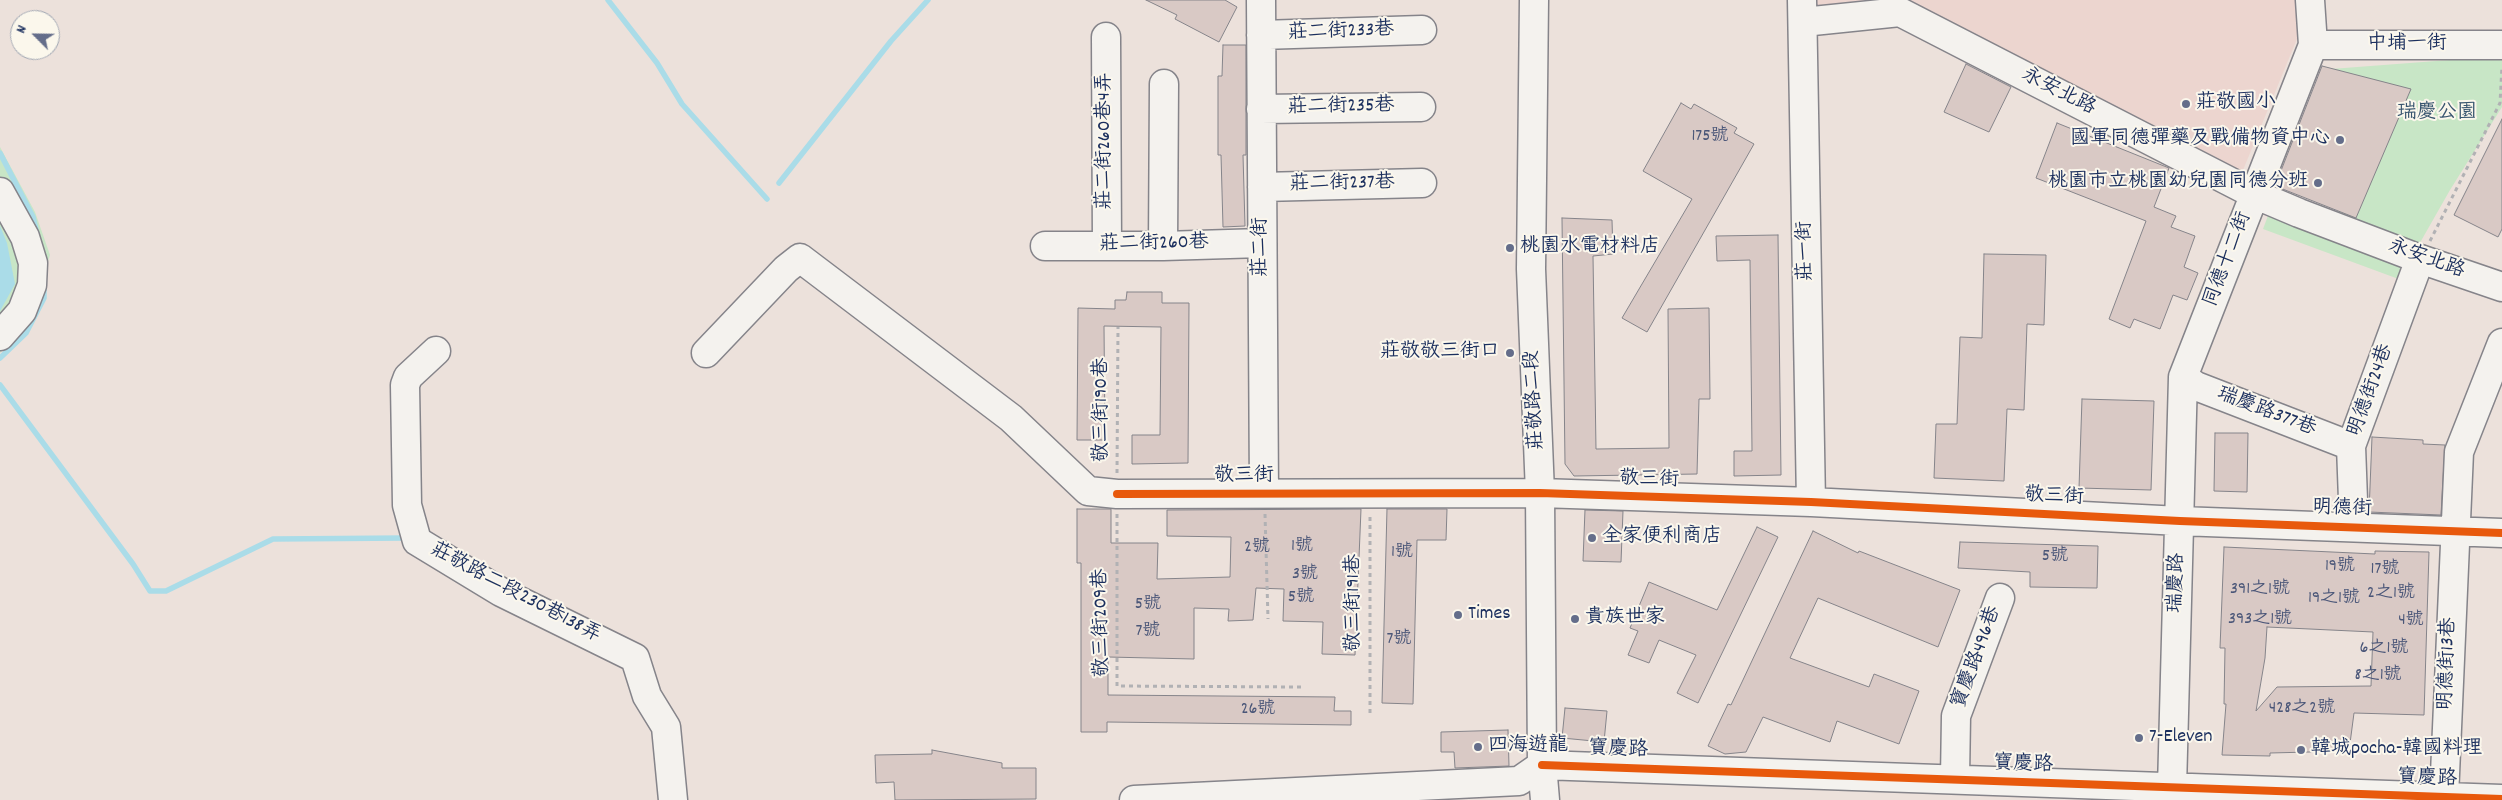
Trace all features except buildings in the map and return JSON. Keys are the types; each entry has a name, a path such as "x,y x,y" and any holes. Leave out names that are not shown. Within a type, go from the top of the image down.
{"street":[{"name":"莊二街","path":"1260,0 1264,494"},
{"name":"莊敬路二段","path":"1534,0 1530,269 1540,493 1542,765 1545,800"},
{"name":"同德十二街","path":"2183,377 2313,45 2310,0"},
{"name":"永安北路","path":"1803,11 1900,12 2254,194 2420,259 2502,287"},
{"name":"莊一街","path":"1803,11 1811,502"},
{"name":"莊二街233巷","path":"1261,36 1422,30"},
{"name":"莊二街260巷4弄","path":"1106,36 1107,246"},
{"name":"中埔一街","path":"2313,45 2502,45"},
{"path":"1163,246 1164,84"},
{"name":"莊二街235巷","path":"1261,110 1421,107"},
{"name":"莊二街237巷","path":"1262,187 1422,183"},
{"path":"0,192 25,237 33,263 32,285 22,311 0,336"},
{"name":"莊二街260巷","path":"1045,246 1163,246 1262,243"},
{"name":"敬三街","path":"706,353 786,269 800,258 1011,418 1088,491 1117,494 1540,493 1811,502 2180,521"},
{"name":"明德街24巷","path":"2354,527 2351,446 2420,259"},
{"name":"明德街13巷","path":"2444,797 2454,531 2459,452 2502,342"},
{"name":"莊敬路二段230巷138弄","path":"436,351 408,377 405,385 407,505 418,541 501,592 634,658 647,696 666,727 673,800"},
{"name":"瑞慶路377巷","path":"2183,377 2196,386 2351,446"},
{"name":"瑞慶路","path":"2172,788 2183,377"},
{"name":"明德街","path":"2180,521 2502,533"},
{"name":"寶慶路496巷","path":"1955,778 1956,716 2000,598"},
{"path":"1134,800 1519,781 1542,765"},
{"name":"寶慶路","path":"1542,765 1955,778 2172,788 2499,799"}],"path":[{"path":"2420,259 2500,102 2502,65"},
{"path":"1264,494 1268,619"}],"shaded area":[{"name":"莊敬國小","path":"1815,0 2297,0 2299,34 2241,175 1902,2 1815,9"}],"green space":[{"name":"瑞慶公園","path":"2502,56 2502,107 2450,190 2417,248 2336,216 2388,97 2331,69"},
{"path":"0,147 35,212 50,255 37,298 20,330 0,353"},
{"path":"2269,213 2412,261 2404,281 2263,229"}],"water":[{"path":"0,226 7,243 15,284 0,311"}],"waterway":[{"path":"608,0 657,63 682,104 767,199"},
{"path":"779,183 891,41 928,0"},
{"path":"0,153 33,217 37,234"},
{"path":"0,358 26,333 44,298 44,285"},
{"path":"0,385 133,564 150,591 166,591 273,539 407,538"}],"cycle path":[{"path":"1117,494 1540,493 1811,502 2180,521 2502,533"},
{"path":"1542,765 2502,799"}],"place":[{"name":"莊敬國小","path":"2186,104"},
{"name":"國軍同德彈藥及戰備物資中心","path":"2340,140"},
{"name":"桃園市立桃園幼兒園同德分班","path":"2318,183"},
{"name":"桃園水電材料店","path":"1510,248"},
{"name":"莊敬敬三街口","path":"1510,353"},
{"name":"全家便利商店","path":"1592,538"},
{"name":"Times","path":"1458,615"},
{"name":"貴族世家","path":"1575,619"},
{"name":"7-Eleven","path":"2139,738"},
{"name":"四海遊龍","path":"1478,747"},
{"name":"韓城pocha-韓國料理","path":"2301,750"}]}
